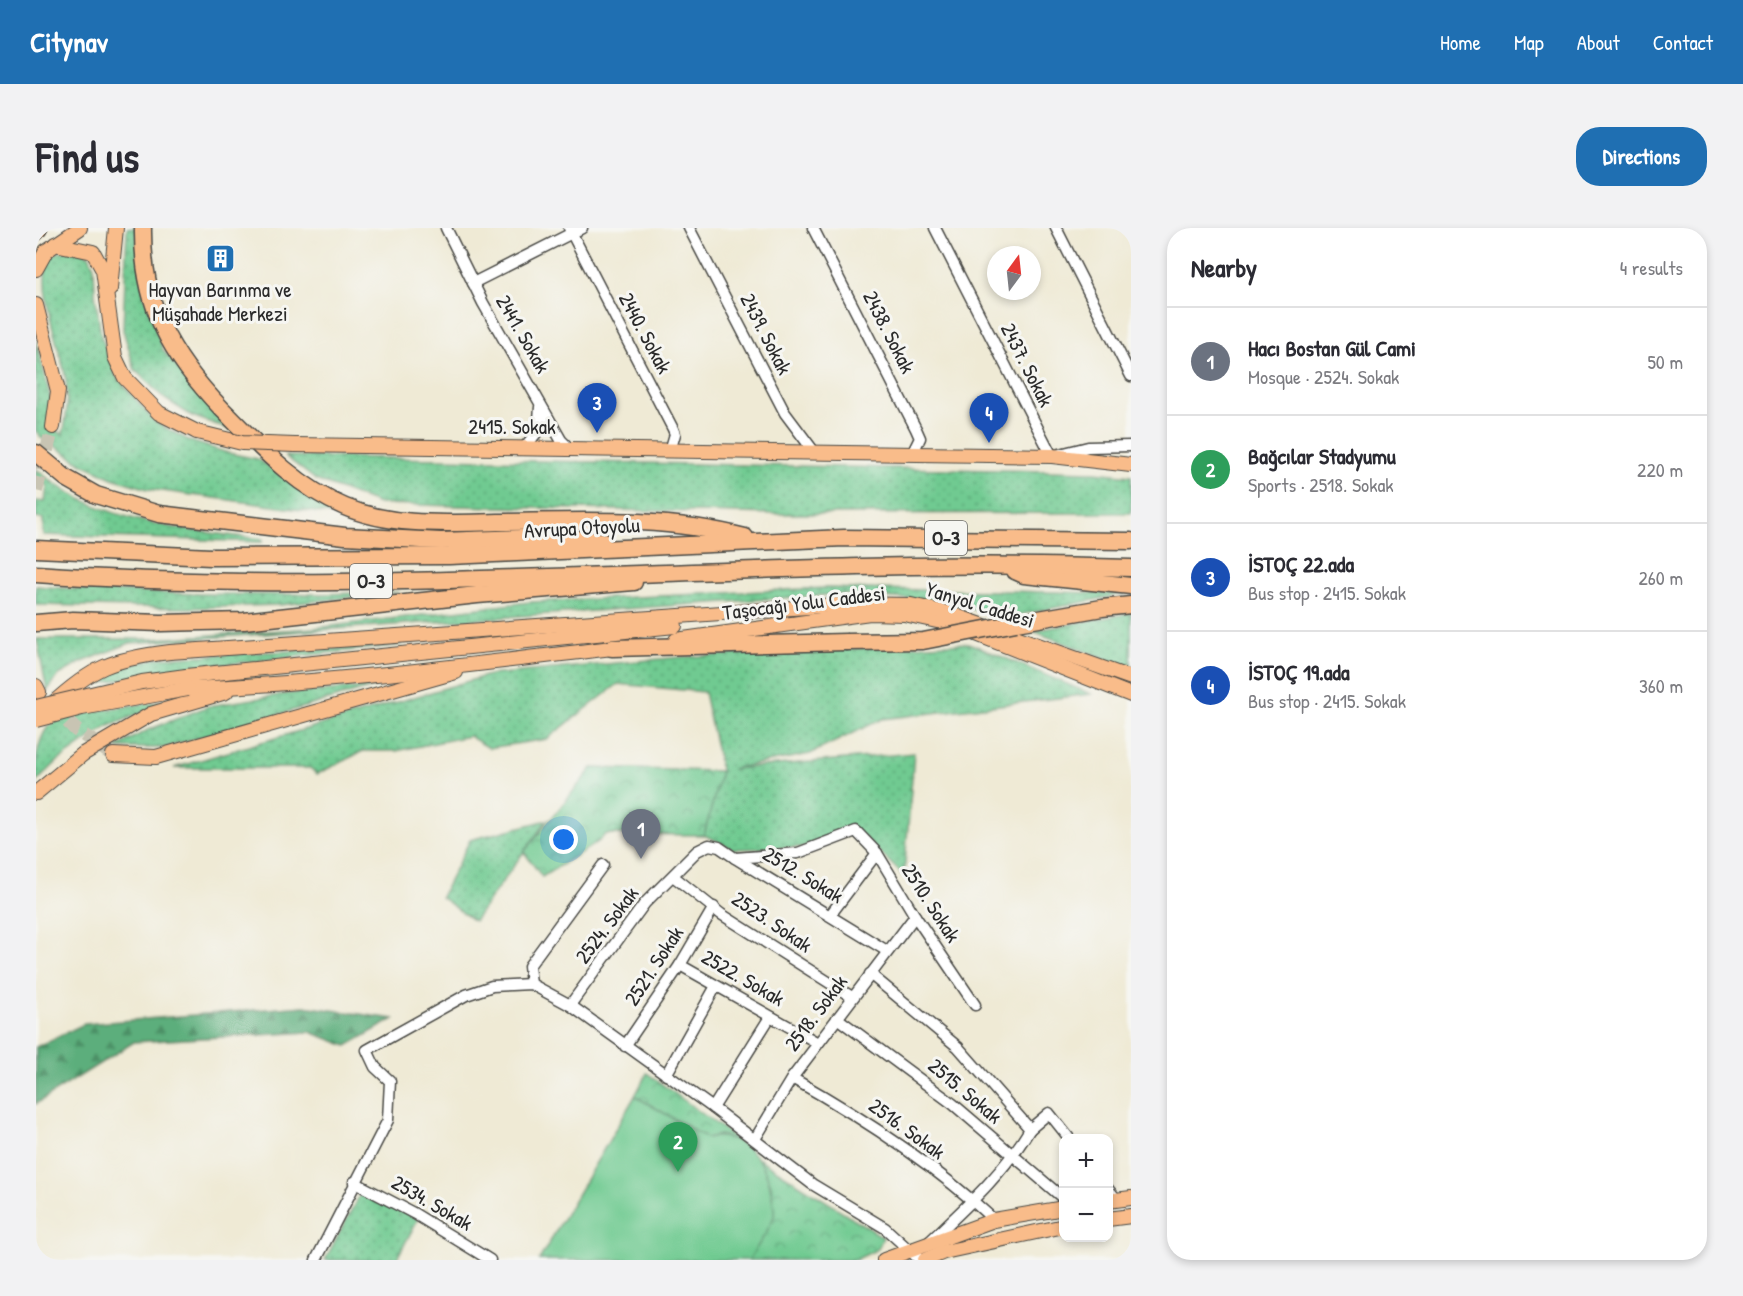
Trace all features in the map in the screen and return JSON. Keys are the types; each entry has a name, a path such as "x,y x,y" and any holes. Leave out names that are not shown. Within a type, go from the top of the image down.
{"highway":[{"path":"36,232 39,228"},
{"path":"143,228 145,264 153,304 167,338 181,362 270,457 326,498 365,514 393,519 432,522 652,522 710,528 761,541"},
{"path":"36,453 66,478 96,495 159,513 345,536 441,541 552,537 595,540 639,548"},
{"name":"Avrupa Otoyolu","path":"36,549 211,556 449,556 761,541 957,537 1131,542"},
{"path":"1001,565 1024,575 1131,586"},
{"name":"O-3","path":"36,574 300,581 430,580 1001,565 1131,568"},
{"path":"36,623 73,620 244,621 487,594 604,586 706,572"},
{"path":"612,648 923,641 1102,608 1131,605"}],"main road":[{"path":"36,269 40,260 55,244 80,228"},
{"path":"109,312 116,228"},
{"path":"55,244 93,252 103,270 109,312"},
{"path":"36,305 58,391 53,427"},
{"name":"2415. Sokak","path":"109,312 115,357 125,378 159,413 197,432 242,443 1052,456 1131,465"},
{"name":"Yanyol Caddesi","path":"775,609 849,604 911,605 980,624 1131,678"},
{"path":"36,720 187,682 662,628 775,609"},
{"path":"36,725 46,709 80,678 131,657 170,652 775,609"},
{"name":"Taşocağı Yolu Caddesi","path":"480,664 859,614 904,614 951,624 1131,695"},
{"path":"36,707 142,682 243,686 480,664"},
{"path":"113,755 156,757 384,694 480,664"},
{"path":"36,793 83,754 152,714 243,686"},
{"path":"884,1260 994,1220 1059,1209"},
{"path":"1113,1218 1131,1216"},
{"path":"925,1260 966,1247 1059,1227"}],"street":[{"name":"2441. Sokak","path":"446,228 473,283 540,404 561,440 569,448"},
{"path":"473,283 570,231 582,228"},
{"name":"2439. Sokak","path":"689,228 785,414 815,453"},
{"name":"2438. Sokak","path":"813,228 920,438 912,454"},
{"name":"2437. Sokak","path":"935,228 1052,456"},
{"path":"1056,228 1131,376"},
{"name":"2440. Sokak","path":"570,231 673,429 675,434 670,451"},
{"path":"524,448 538,431 540,404"},
{"path":"1052,456 1088,447 1131,446"},
{"name":"2510. Sokak","path":"848,835 856,831 877,853 915,916 975,1005"},
{"name":"2512. Sokak","path":"735,858 798,853 848,835"},
{"name":"2524. Sokak","path":"570,1005 645,903 703,847 719,847 735,858"},
{"path":"831,914 877,853"},
{"name":"2512. Sokak","path":"735,858 831,914 887,951"},
{"path":"531,984 529,966 603,865"},
{"name":"2523. Sokak","path":"673,876 721,914 852,997"},
{"name":"2521. Sokak","path":"625,1046 680,965 714,907"},
{"name":"2518. Sokak","path":"755,1139 792,1078 915,916"},
{"name":"2522. Sokak","path":"680,965 818,1043"},
{"path":"870,974 958,1047 1030,1130"},
{"path":"316,1260 388,1119 391,1101 390,1081 375,1067 367,1050 466,995 501,984 531,984 570,1005 713,1108 813,1184 885,1228 920,1260"},
{"path":"666,1075 716,986"},
{"path":"713,1108 770,1017"},
{"name":"2515. Sokak","path":"837,1018 944,1097 1059,1195"},
{"name":"2516. Sokak","path":"792,1078 886,1135 973,1201 994,1220"},
{"path":"926,1244 973,1201 1013,1156 1030,1130 1049,1113 1066,1134"},
{"name":"2534. Sokak","path":"354,1182 415,1214 490,1260"}],"green space":[{"path":"127,228 136,228 143,292 163,350 232,430 192,416 165,399 135,370 123,330"},
{"path":"74,249 89,255 94,267 101,336 116,376 155,422 190,441 228,453 258,459 298,488 353,517 148,489 112,478 81,463 41,437 36,431 36,341 51,400 48,427 63,434 67,402 64,370 46,298 46,270 51,257"},
{"path":"285,456 1095,472 1131,476 1131,513 776,514 379,504 316,480"},
{"path":"36,469 61,488 115,513 172,527 262,539 262,542 43,535 43,519 36,518 36,501 45,502 47,485 36,483"},
{"path":"36,586 126,592 218,594 400,592 279,605 186,608 36,605"},
{"path":"826,588 1125,594 1002,618 948,602 841,594 130,643 82,662 59,675 47,691 37,639 153,639 315,628 530,602"},
{"path":"1131,613 1131,669 1033,631"},
{"path":"969,643 1091,694 882,719 810,754 731,769 914,753 904,876 864,837 848,829 805,847 734,849 704,835 721,771 704,692 618,684 547,739 489,748 469,736 396,751 363,751 317,774 310,768 174,768 489,675 682,657"},
{"path":"402,645 172,670 79,687 121,667 158,658"},
{"path":"376,686 164,748 115,748 148,730 209,706 286,694"},
{"path":"170,701 107,727 58,761 36,782 39,747 47,728 55,723 85,713"},
{"path":"592,768 721,771 704,835 606,834 598,842 542,877 524,852"},
{"path":"547,820 474,921 441,897 470,840"},
{"path":"304,1006 394,1019 347,1046 310,1032 134,1042 36,1104 36,1047 84,1024"},
{"path":"647,1073 738,1140 720,1135 706,1138 635,1096"},
{"path":"635,1096 706,1138 720,1137 743,1144 759,1161 770,1184 774,1214 769,1227 749,1260 539,1260"},
{"path":"759,1159 883,1237 878,1249 855,1260 749,1260 774,1215 771,1185"},
{"path":"363,1189 418,1219 396,1260 325,1260"}],"tunnel":[{"path":"36,491 53,427"},
{"path":"53,707 76,730 113,755"}],"place":[{"name":"Hayvan Barınma ve Müşahade Merkezi","path":"220,259"},
{"name":"İSTOÇ 22.ada","path":"597,433"},
{"name":"İSTOÇ 19.ada","path":"989,443"},
{"name":"Hacı Bostan Gül Cami","path":"641,859"},
{"name":"Bağcılar Stadyumu","path":"678,1172"}]}
